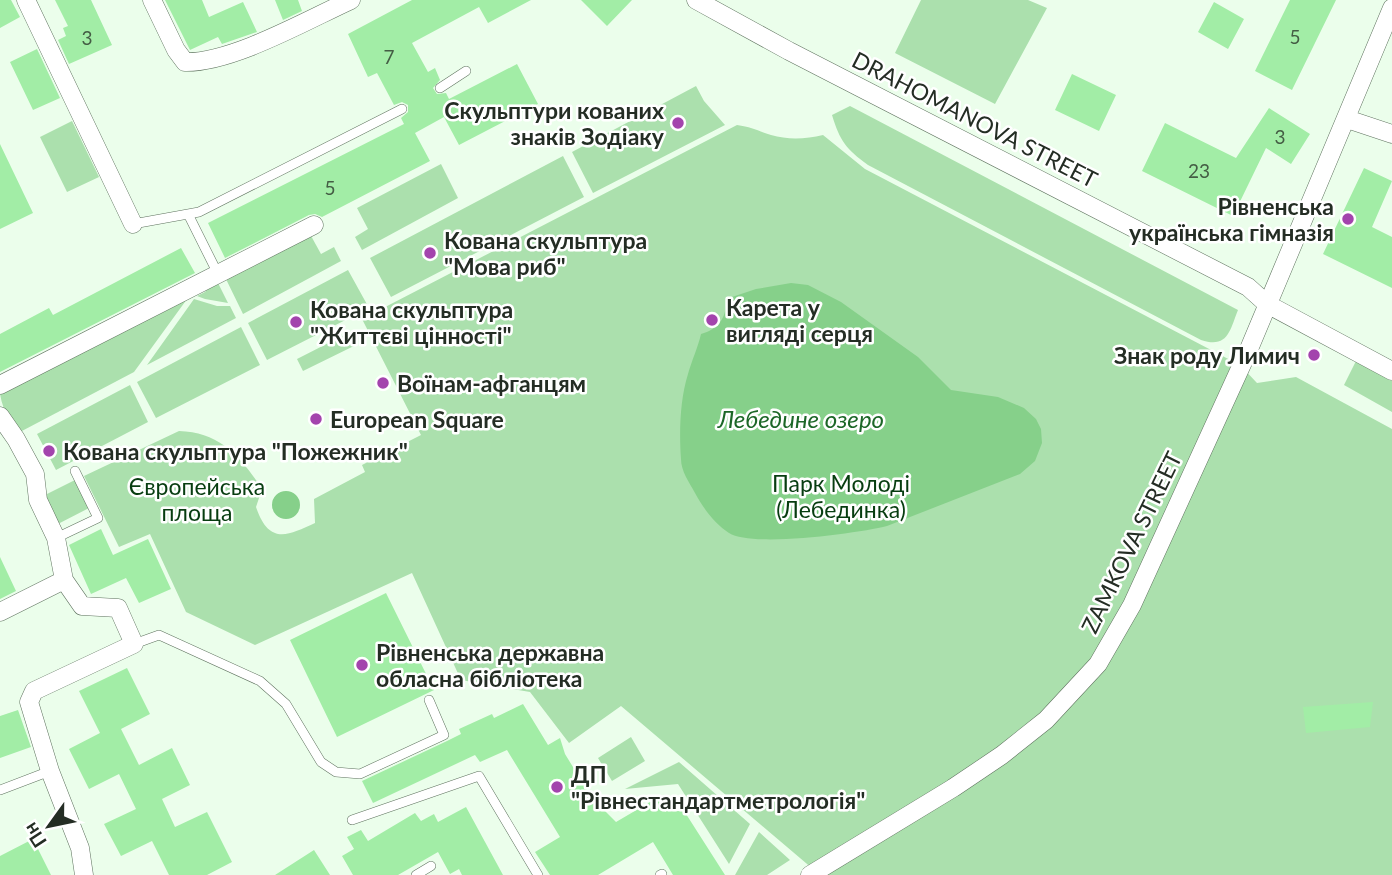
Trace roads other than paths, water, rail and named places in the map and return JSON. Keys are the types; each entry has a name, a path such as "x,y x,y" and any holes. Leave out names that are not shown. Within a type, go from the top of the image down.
{"street":[{"path":"26,0 133,224"},
{"path":"152,0 176,50 186,62 201,62 228,55 351,0"},
{"name":"DRAHOMANOVA STREET","path":"706,4 801,58 1248,287 1267,304 1392,371"},
{"name":"ZAMKOVA STREET","path":"815,874 1002,755 1046,720 1098,664 1132,605 1267,304 1391,15"},
{"path":"1347,120 1392,134"},
{"path":"0,385 314,225"},
{"path":"0,416 26,455 35,474 38,500 56,538 64,580 82,606 118,608 134,644 34,691 29,702 50,771 80,848 84,875"},
{"path":"0,612 64,580"}],"lane":[{"path":"440,88 466,71"},
{"path":"133,224 199,212 402,109"},
{"path":"188,214 218,274"},
{"path":"56,538 98,518 75,471"},
{"path":"134,644 159,635 260,681 286,704 321,762 336,772 360,774 444,735 429,700"},
{"path":"0,790 50,771"},
{"path":"352,821 479,776 538,875"},
{"path":"416,875 431,866"}],"water":[{"name":"Лебедине озеро","path":"791,283 808,285 841,302 918,357 951,390 998,397 1024,408 1036,419 1041,429 1042,443 1035,461 1020,474 887,526 782,539 742,537 729,533 714,520 702,504 682,468 680,427 685,384 701,334 713,329 721,321 726,299 756,289"},
{"path":"286,491 296,495 300,505 296,515 286,519 276,515 272,505 276,495"}],"place":[{"name":"Скульптури кованих знаків Зодіаку","path":"678,123"},
{"name":"Рівненська українська гімназія","path":"1348,219"},
{"name":"Кована скульптура \"Мова риб\"","path":"430,253"},
{"name":"Карета у вигляді серця","path":"712,320"},
{"name":"Кована скульптура \"Життєві цінності\"","path":"296,322"},
{"name":"Знак роду Лимич","path":"1314,355"},
{"name":"Воїнам-афганцям","path":"383,383"},
{"name":"European Square","path":"316,419"},
{"name":"Кована скульптура \"Пожежник\"","path":"49,451"},
{"name":"Рівненська державна обласна бібліотека","path":"362,665"},
{"name":"ДП \"Рівнестандартметрологія\"","path":"557,787"}],"park label":[{"name":"Парк Молоді (Лебединка)","path":"841,496"},
{"name":"Європейська площа","path":"197,499"}]}
